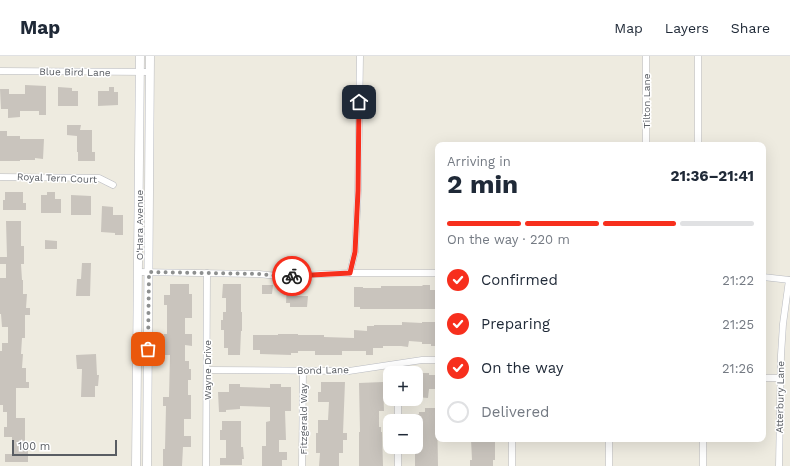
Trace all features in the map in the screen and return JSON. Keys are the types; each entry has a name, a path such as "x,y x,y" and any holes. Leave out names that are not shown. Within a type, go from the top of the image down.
{"street":[{"name":"O'Hara Avenue","path":"136,466 140,56"},
{"name":"O'Hara Avenue","path":"146,466 150,56"},
{"path":"350,273 355,252 358,184 360,56"},
{"name":"Tilton Lane","path":"646,56 646,142"},
{"path":"698,56 698,142"},
{"name":"Blue Bird Lane","path":"0,71 150,72"},
{"name":"Royal Tern Court","path":"0,177 99,178 113,185"},
{"path":"139,272 259,274 277,276 350,273 435,273"},
{"name":"Wayne Drive","path":"206,466 207,273"},
{"path":"766,276 789,280"},
{"name":"Atterbury Lane","path":"779,466 782,340 789,280"},
{"name":"Bond Lane","path":"206,370 349,371 422,360 435,360"},
{"name":"Fitzgerald Way","path":"302,466 303,371"},
{"path":"766,378 780,378"},
{"path":"512,442 512,466"},
{"path":"609,442 609,466"},
{"path":"703,442 703,466"},
{"path":"398,454 398,466"}],"building":[{"path":"25,85 46,86 46,115 39,115 39,111 20,111 20,117 8,118 8,109 1,109 0,89 9,89 9,94 25,94"},
{"path":"58,87 72,88 72,91 78,91 78,106 58,106"},
{"path":"109,87 114,87 114,92 118,92 118,105 98,106 98,91 109,91"},
{"path":"67,125 81,125 80,130 92,130 92,152 95,152 95,161 78,161 77,136 67,135"},
{"path":"0,131 7,131 7,136 20,136 20,139 44,139 43,159 35,158 35,160 0,161"},
{"path":"5,192 23,192 23,203 26,203 26,210 3,210"},
{"path":"47,192 55,192 55,199 61,199 61,213 41,213 41,195 47,195"},
{"path":"71,195 91,196 91,215 71,215"},
{"path":"102,206 113,207 113,215 123,215 123,235 101,232"},
{"path":"6,221 21,221 21,246 24,246 24,264 21,264 23,294 27,294 26,308 30,308 30,315 25,315 25,338 22,338 21,354 23,354 22,368 26,368 26,382 29,382 29,388 16,388 16,418 25,418 25,443 28,443 28,462 5,462 5,454 12,454 12,437 4,437 4,427 7,427 7,412 3,412 3,405 0,405 0,351 2,351 2,343 8,343 8,327 2,327 0,314 0,278 6,278 6,264 0,264 0,257 7,257"},
{"path":"45,240 57,241 57,249 45,249"},
{"path":"82,263 91,263 90,296 76,296 77,279 81,279"},
{"path":"170,284 189,284 189,294 192,294 192,318 185,318 185,334 192,334 192,346 185,345 185,361 189,361 189,369 191,369 191,380 188,380 188,395 191,395 191,419 184,419 184,436 191,436 191,447 183,447 182,466 163,466 166,406 163,406 163,397 169,397 170,355 164,355 164,334 167,334 167,305 164,305 164,295 170,295"},
{"path":"223,284 241,284 242,331 240,355 228,355 228,348 224,348 224,330 221,330 221,320 223,320 223,312 226,312 226,298 222,298"},
{"path":"262,285 273,285 272,294 262,294"},
{"path":"287,285 294,286 294,296 308,296 307,307 290,307 290,303 286,303"},
{"path":"422,285 430,285 430,290 435,290 435,309 360,309 360,307 354,307 354,287 381,288 381,286 423,286"},
{"path":"402,322 435,322 435,346 431,346 431,344 422,344 422,342 409,341 408,347 383,346 383,348 373,348 373,355 366,355 366,351 342,351 342,355 315,355 315,351 298,351 298,353 291,353 291,355 260,354 260,350 253,350 253,335 298,334 354,338 354,330 367,331 367,326 402,325"},
{"path":"96,354 97,375 99,375 98,386 95,386 95,397 81,397 82,369 77,369 76,355"},
{"path":"423,373 435,375 435,389 429,389 428,398 423,398"},
{"path":"321,382 345,382 343,433 347,433 347,440 343,440 343,453 339,453 339,466 319,466 320,453 316,453 316,433 318,433 318,420 328,420 329,402 318,402 318,392 321,392"},
{"path":"383,382 384,411 379,411 379,427 381,427 382,432 383,466 359,466 359,383"},
{"path":"229,384 240,384 240,387 270,388 270,384 281,384 281,387 291,387 291,411 285,411 286,440 279,440 279,452 287,452 287,460 282,460 282,466 262,466 262,446 266,446 266,422 270,421 270,407 240,406 240,409 219,412 218,392 229,392"},
{"path":"425,408 435,408 435,442 438,442 438,466 415,466 415,454 423,454 423,414 419,414 419,412 425,412"},
{"path":"222,421 241,421 241,447 243,447 244,459 242,459 242,465 220,465 220,458 226,458 226,440 220,440"},
{"path":"471,442 495,442 495,460 493,460 493,466 470,466 470,460 472,460"}],"way so far":[{"path":"148,349 149,272 292,276"}],"route":[{"path":"292,276 350,273 355,252 358,191 359,102"}]}
